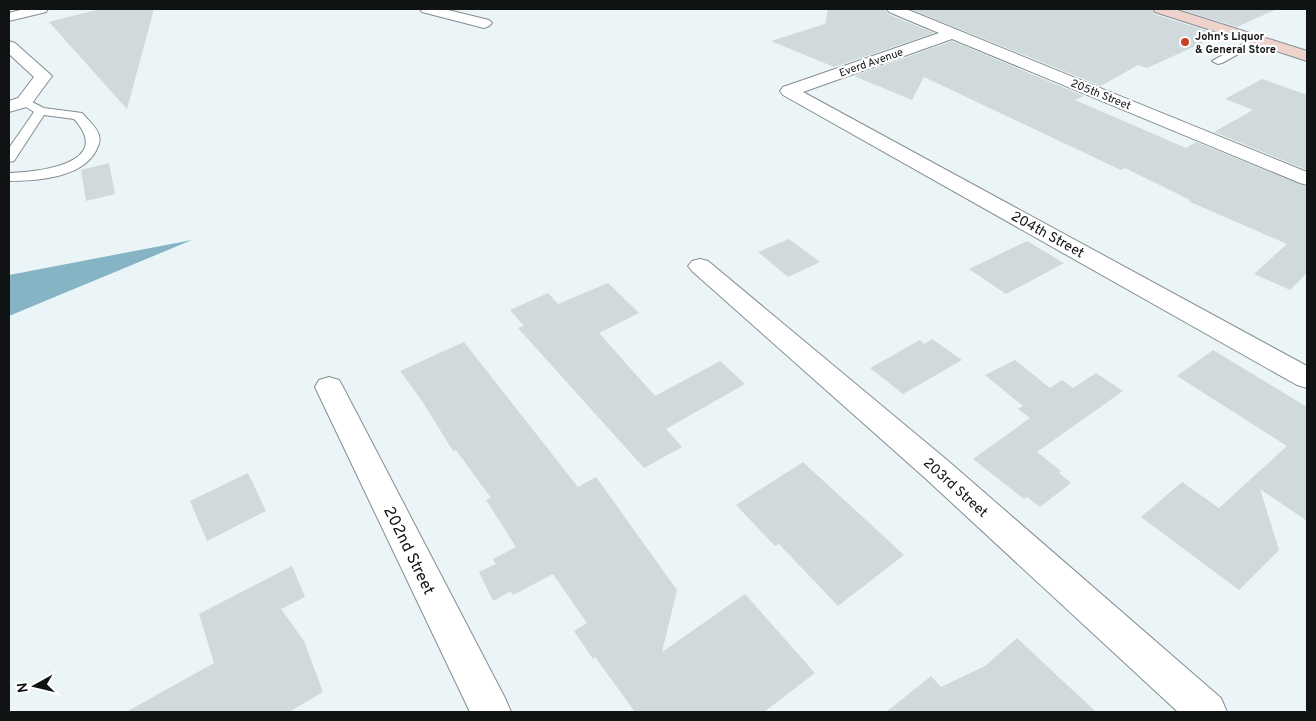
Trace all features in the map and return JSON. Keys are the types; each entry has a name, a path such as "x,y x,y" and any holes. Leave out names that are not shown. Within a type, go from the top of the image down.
{"street":[{"path":"9,17 41,9"},
{"path":"427,9 484,23"},
{"name":"205th Street","path":"894,9 1307,179"},
{"path":"1160,9 1307,56"},
{"name":"Everd Avenue","path":"789,91 954,33"},
{"path":"9,46 43,76 16,104"},
{"name":"204th Street","path":"789,91 1307,378"},
{"name":"203rd Street","path":"700,266 936,469 1207,712"},
{"name":"202nd Street","path":"329,387 491,712"}],"lane":[{"path":"1218,61 1256,40"},
{"path":"9,178 30,178 62,171 85,158 94,143 91,132 78,116 41,111 16,104"},
{"path":"9,158 41,111"}],"water":[{"path":"192,240 9,316 9,275"}],"building":[{"path":"100,9 154,9 127,109 49,22"},
{"path":"828,9 885,9 888,14 934,33 834,67 771,41 825,24"},
{"path":"910,9 1151,9 1154,14 1220,35 1147,68 1138,65 1101,86"},
{"path":"1179,9 1277,9 1237,27"},
{"path":"952,41 1084,96 1075,100 1186,148 1196,142 1307,187 1307,273 1290,290 1254,274 1287,244 1188,201 1190,200 1125,168 1121,170 924,77 912,100 854,76"},
{"path":"1262,79 1307,95 1307,170 1214,132 1253,110 1225,99"},
{"path":"109,163 115,194 86,201 81,170"},
{"path":"789,239 820,262 788,277 758,252"},
{"path":"1027,241 1064,263 1006,294 969,269"},
{"path":"608,283 639,313 599,333 655,396 720,361 745,384 666,429 682,447 644,468 518,328 524,326 510,310 548,293 558,304"},
{"path":"932,339 962,360 903,394 870,368 920,340 924,344"},
{"path":"464,342 578,487 596,477 677,590 662,652 745,594 815,673 764,712 635,712 595,657 593,659 574,631 587,623 553,574 513,595 511,591 493,601 479,572 496,564 493,559 516,547 486,500 491,498 456,450 453,451 422,401 400,371"},
{"path":"1213,350 1307,407 1307,521 1260,489 1279,550 1239,590 1141,517 1182,482 1219,508 1287,446 1177,376"},
{"path":"1015,360 1050,388 1062,380 1073,388 1096,373 1123,391 1037,452 1061,471 1059,473 1071,483 1040,507 1027,497 1024,499 973,459 1030,418 1018,409 1023,406 985,375"},
{"path":"803,462 904,555 838,606 779,544 775,546 736,505"},
{"path":"248,473 266,511 207,541 190,501"},
{"path":"292,566 305,597 281,609 304,641 323,692 289,712 126,712 214,663 199,614"},
{"path":"1017,638 1096,712 886,712 931,676 941,687 985,666"}],"place":[{"name":"John's Liquor & General Store","path":"1185,42"}]}
